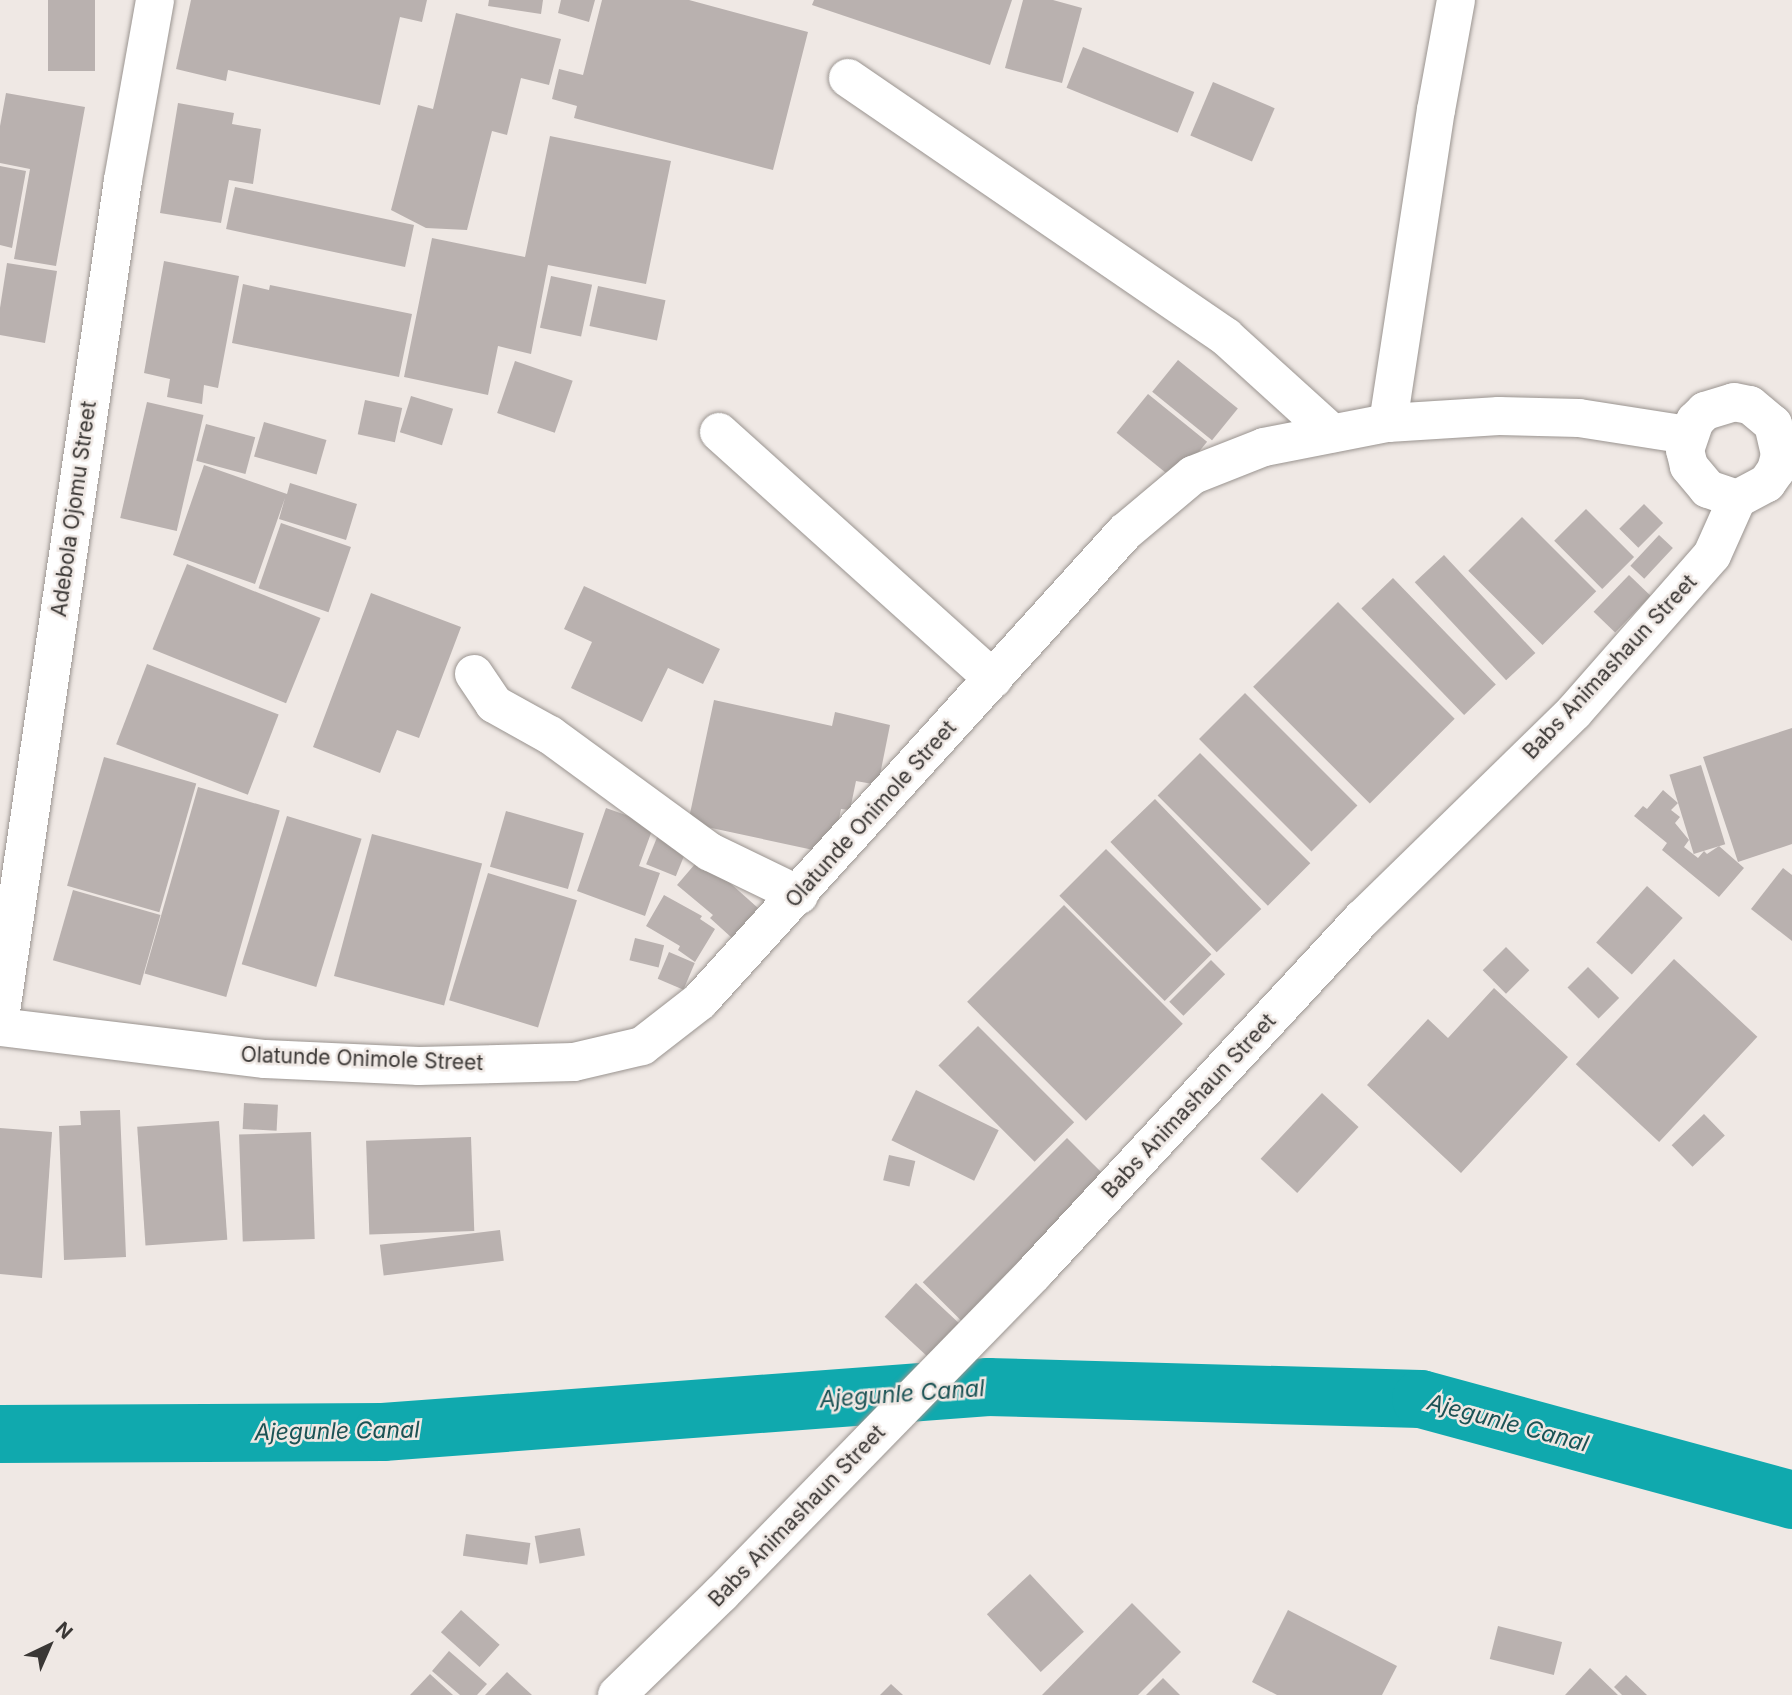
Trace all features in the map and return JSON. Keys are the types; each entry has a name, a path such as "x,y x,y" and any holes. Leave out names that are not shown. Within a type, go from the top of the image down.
{"street":[{"name":"Adebola Ojomu Street","path":"0,1018 121,193 155,0"},
{"path":"1388,423 1456,0"},
{"path":"848,78 1226,337 1332,433"},
{"path":"1734,402 1763,413 1785,440 1776,470 1767,483 1737,499 1708,489 1697,479 1689,466 1685,450 1688,435 1705,411 1734,402"},
{"name":"Olatunde Onimole Street","path":"0,1027 265,1059 419,1066 574,1062 642,1046 699,1002 799,895 876,804 1125,533 1193,475 1264,447 1388,423 1499,416 1579,418 1688,435"},
{"path":"719,432 993,679"},
{"name":"Babs Animashaun Street","path":"617,1695 721,1594 1034,1273 1362,919 1574,712 1712,555 1737,499"},
{"path":"474,674 494,704 550,735 710,852 799,895"}],"building":[{"path":"48,0 95,0 95,71 48,71"},
{"path":"191,0 427,0 422,22 400,17 380,105 228,70 226,81 176,69"},
{"path":"489,0 543,0 541,14 488,6"},
{"path":"561,0 595,0 589,22 558,13"},
{"path":"602,0 689,0 808,32 773,170 574,118 577,106 552,99 559,69 583,75"},
{"path":"814,0 1012,0 990,65 812,5"},
{"path":"1023,0 1053,0 1082,8 1062,83 1005,68"},
{"path":"456,13 561,39 549,85 521,78 507,135 492,131 467,230 426,228 391,210 418,105 433,109"},
{"path":"1083,47 1194,92 1178,133 1067,88"},
{"path":"1213,82 1275,108 1252,162 1190,135"},
{"path":"6,93 85,107 56,266 14,259 30,169 0,163 0,126"},
{"path":"178,103 234,113 232,124 261,129 253,184 229,180 221,223 160,213"},
{"path":"550,136 671,161 646,284 548,265 531,354 498,346 488,395 404,377 432,238 525,257"},
{"path":"0,166 26,171 12,248 0,245"},
{"path":"235,187 414,225 405,267 226,229"},
{"path":"164,261 239,276 218,388 204,385 202,404 167,397 170,379 144,373"},
{"path":"7,263 57,271 45,343 0,335 0,308"},
{"path":"551,276 592,285 581,337 540,328"},
{"path":"243,284 269,290 270,285 412,314 399,377 232,343"},
{"path":"598,286 665,300 657,340 589,326"},
{"path":"1178,360 1238,408 1212,440 1152,392"},
{"path":"515,361 573,381 555,433 497,413"},
{"path":"1148,394 1207,442 1176,481 1117,433"},
{"path":"411,396 453,409 442,445 400,432"},
{"path":"365,400 402,408 395,442 358,434"},
{"path":"147,402 204,415 177,531 120,518"},
{"path":"264,422 326,440 317,475 254,457"},
{"path":"206,424 255,437 245,474 196,461"},
{"path":"204,465 287,494 290,483 357,504 346,540 279,519 285,498 255,584 173,555"},
{"path":"1644,504 1663,523 1638,548 1619,529"},
{"path":"1586,509 1634,557 1602,589 1554,541"},
{"path":"1522,517 1596,591 1543,645 1468,571"},
{"path":"281,523 351,547 329,612 259,588"},
{"path":"1659,535 1673,548 1644,579 1630,566"},
{"path":"1444,555 1535,653 1506,680 1415,582"},
{"path":"187,564 321,618 286,703 153,649"},
{"path":"1629,575 1651,596 1615,633 1594,612"},
{"path":"1393,578 1496,684 1464,715 1361,609"},
{"path":"584,586 720,649 703,684 668,668 642,722 571,688 592,642 564,629"},
{"path":"371,593 461,627 419,738 397,730 380,773 313,747"},
{"path":"1338,602 1455,719 1370,804 1253,687"},
{"path":"147,664 279,715 248,795 116,744"},
{"path":"1245,693 1357,805 1311,851 1199,739"},
{"path":"714,700 832,726 835,712 890,725 878,785 856,781 850,810 841,809 832,854 688,823"},
{"path":"1792,728 1792,844 1738,862 1703,757"},
{"path":"1200,753 1310,863 1268,906 1158,795"},
{"path":"104,757 196,783 159,912 67,886"},
{"path":"1701,765 1725,844 1694,854 1669,775"},
{"path":"198,787 280,810 226,997 145,973"},
{"path":"1663,790 1678,803 1671,810 1680,817 1675,823 1689,840 1684,847 1698,858 1704,851 1707,854 1719,846 1744,868 1719,897 1662,850 1667,843 1634,816 1643,806 1647,809"},
{"path":"1155,799 1261,909 1217,952 1110,842"},
{"path":"606,808 654,825 639,866 660,873 645,916 577,891"},
{"path":"506,811 584,833 568,889 490,867"},
{"path":"287,816 362,839 316,987 242,964"},
{"path":"660,830 690,842 676,876 646,864"},
{"path":"372,834 482,864 444,1005 334,976"},
{"path":"1106,849 1211,954 1165,1001 1059,896"},
{"path":"701,857 758,908 732,938 710,918 713,915 677,885"},
{"path":"1783,868 1792,875 1792,941 1751,909"},
{"path":"488,873 577,900 538,1027 449,1000"},
{"path":"1647,886 1683,918 1632,975 1596,942"},
{"path":"73,890 160,915 140,985 53,960"},
{"path":"664,895 702,916 700,919 715,929 695,962 678,950 680,946 646,926"},
{"path":"1064,905 1183,1024 1086,1121 967,1002"},
{"path":"635,938 664,945 659,968 629,960"},
{"path":"1506,947 1529,970 1506,994 1483,970"},
{"path":"669,952 695,963 683,990 658,979"},
{"path":"1674,959 1757,1037 1659,1142 1576,1064"},
{"path":"1211,960 1225,974 1183,1016 1169,1002"},
{"path":"1588,967 1619,998 1599,1019 1567,988"},
{"path":"1494,988 1568,1057 1461,1173 1367,1085 1428,1019 1448,1038"},
{"path":"978,1026 1074,1122 1035,1162 938,1066"},
{"path":"916,1090 999,1130 974,1181 891,1140"},
{"path":"1322,1093 1359,1127 1297,1193 1261,1159"},
{"path":"244,1103 278,1105 277,1131 243,1129"},
{"path":"120,1110 126,1257 64,1260 59,1126 81,1125 80,1111"},
{"path":"1704,1114 1725,1136 1692,1167 1672,1145"},
{"path":"219,1121 227,1240 146,1245 137,1127"},
{"path":"0,1128 52,1132 42,1278 0,1274"},
{"path":"311,1132 315,1239 243,1241 239,1135"},
{"path":"471,1137 474,1231 369,1235 366,1141"},
{"path":"1067,1138 1107,1178 963,1323 923,1282"},
{"path":"889,1155 915,1161 909,1186 883,1180"},
{"path":"500,1230 504,1261 384,1276 380,1245"},
{"path":"916,1283 963,1327 931,1360 885,1317"},
{"path":"580,1528 585,1556 540,1564 535,1536"},
{"path":"466,1534 530,1543 527,1565 463,1556"},
{"path":"1030,1574 1084,1632 1041,1672 987,1614"},
{"path":"1132,1603 1181,1652 1138,1695 1042,1695"},
{"path":"461,1610 500,1645 480,1667 441,1632"},
{"path":"1288,1610 1397,1666 1382,1695 1277,1695 1252,1682"},
{"path":"1498,1626 1562,1642 1554,1675 1490,1659"},
{"path":"449,1651 487,1684 477,1695 460,1695 432,1671"},
{"path":"1590,1668 1618,1695 1565,1695"},
{"path":"507,1672 532,1695 485,1695"},
{"path":"430,1674 453,1695 410,1695"},
{"path":"1626,1675 1647,1695 1622,1695 1614,1687"},
{"path":"1163,1678 1180,1695 1146,1695"},
{"path":"891,1684 903,1695 880,1695"}],"waterway":[{"name":"Ajegunle Canal","path":"0,1434 383,1432 988,1387 1421,1399 1792,1500"}]}
